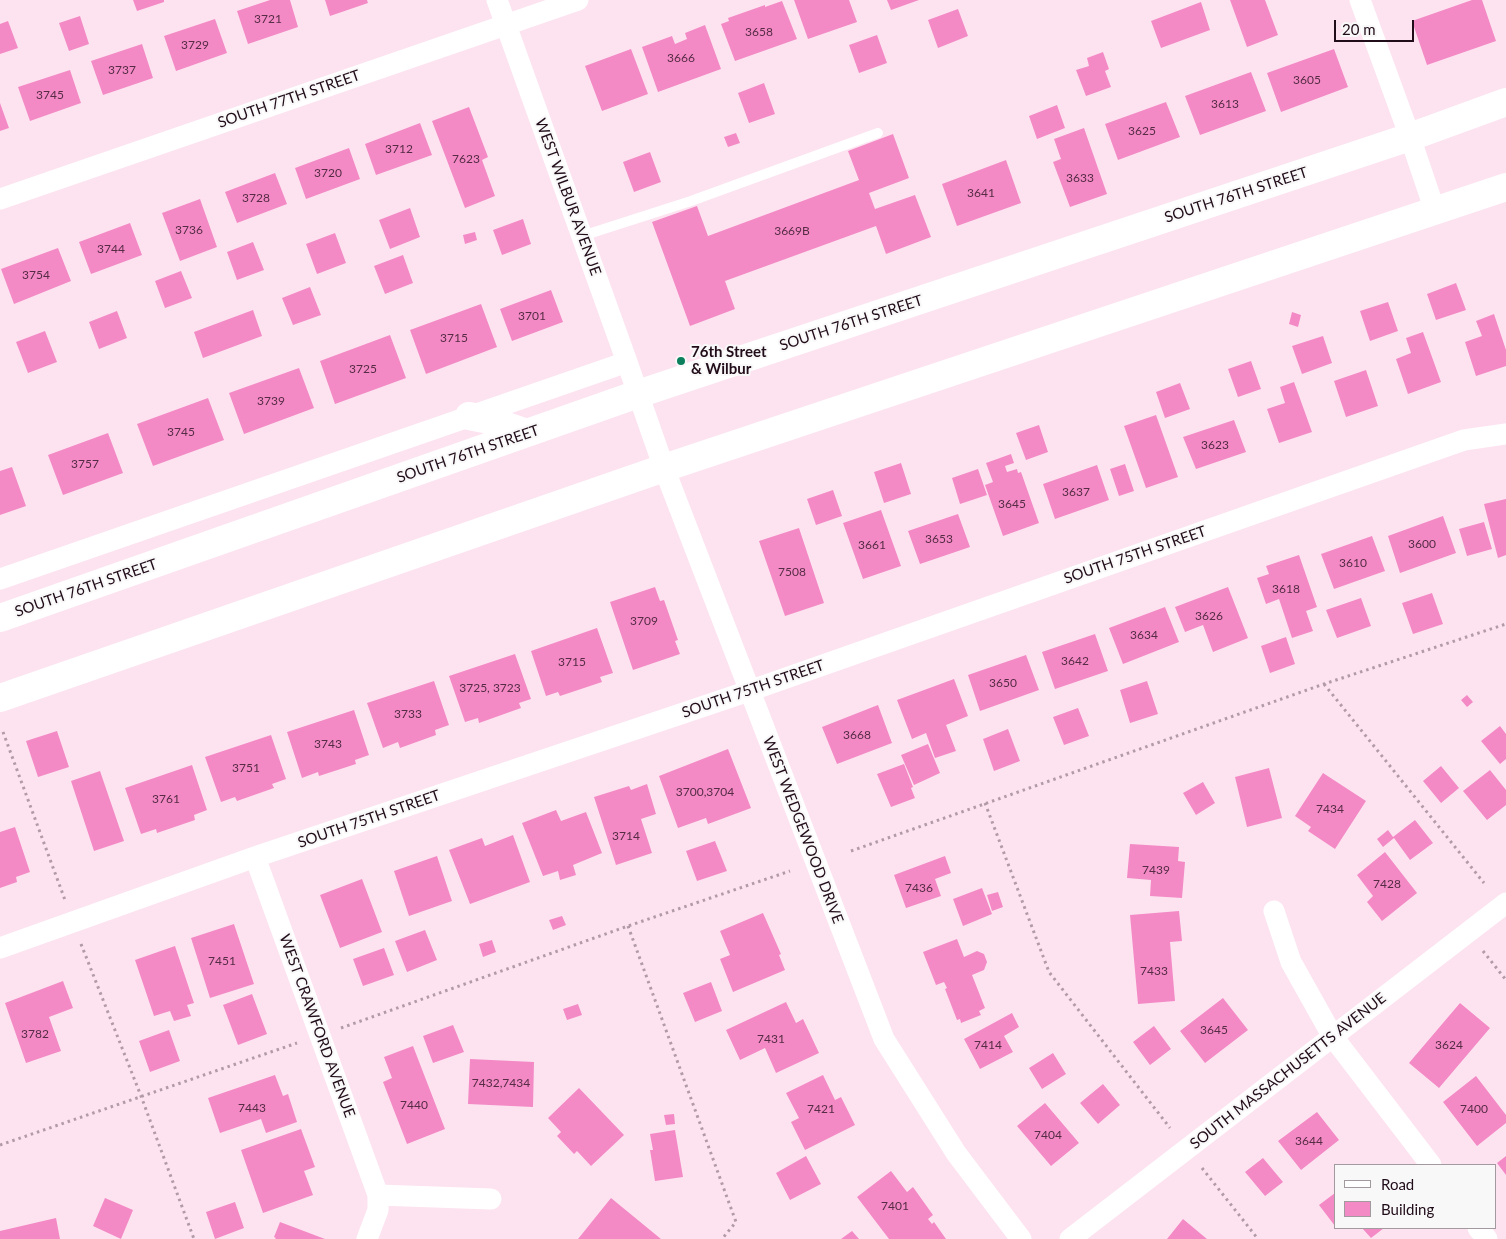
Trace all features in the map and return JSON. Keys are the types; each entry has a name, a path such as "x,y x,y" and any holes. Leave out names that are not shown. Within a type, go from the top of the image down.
{"main road":[{"name":"SOUTH 76TH STREET","path":"0,618 638,394 1410,137 1506,102"},
{"path":"0,698 664,468 1506,187"},
{"path":"469,416 488,420 527,433"}],"street":[{"name":"WEST WILBUR AVENUE","path":"497,0 638,394"},
{"name":"SOUTH 77TH STREET","path":"0,200 578,0"},
{"path":"1360,0 1435,211"},
{"path":"0,578 628,362"},
{"name":"WEST WEDGEWOOD DRIVE","path":"638,394 664,468 749,691 884,1039 956,1153 1021,1239"},
{"name":"SOUTH 75TH STREET","path":"0,948 255,857 749,691 1464,440 1506,434"},
{"name":"WEST CRAWFORD AVENUE","path":"255,857 378,1196 378,1210 367,1239"},
{"name":"SOUTH MASSACHUSETTS AVENUE","path":"1070,1239 1506,903"},
{"path":"1274,911 1291,962 1333,1037 1430,1164"},
{"path":"378,1196 491,1200"},
{"path":"1479,1229 1487,1239"}],"lane":[{"path":"582,236 691,201 878,133"}],"path":[{"path":"851,850 1324,684 1506,624"},
{"path":"1324,684 1484,883"},
{"path":"4,732 73,922 194,1239"},
{"path":"985,803 1049,972 1170,1128"},
{"path":"0,1145 320,1036 628,926 790,872"},
{"path":"628,926 736,1222 722,1239"},
{"path":"1479,946 1506,980"},
{"path":"1202,1168 1258,1239"}],"building":[{"path":"133,0 164,0 164,2 137,11"},
{"path":"270,0 290,0 298,27 248,44 237,11"},
{"path":"325,0 367,0 368,3 330,16"},
{"path":"794,0 849,0 857,22 808,39"},
{"path":"887,0 919,0 891,10"},
{"path":"1230,0 1265,0 1278,35 1247,47"},
{"path":"1472,0 1482,0 1496,41 1427,65 1412,21"},
{"path":"782,1 797,39 735,61 721,24 729,21 728,18"},
{"path":"1201,2 1210,30 1161,48 1151,21"},
{"path":"958,9 968,36 938,48 928,20"},
{"path":"80,16 89,44 69,51 59,23"},
{"path":"215,19 227,53 176,71 164,36"},
{"path":"8,21 18,48 0,54 0,24"},
{"path":"705,25 721,69 658,92 642,47 672,36 675,44 687,39 685,33"},
{"path":"877,35 887,63 859,73 849,45"},
{"path":"142,44 153,78 103,95 91,61"},
{"path":"631,49 648,94 602,111 585,66"},
{"path":"1334,49 1348,87 1281,112 1267,73"},
{"path":"1103,52 1109,69 1105,71 1111,87 1086,96 1076,70 1089,66 1087,58"},
{"path":"70,70 81,103 30,121 18,87"},
{"path":"1251,72 1266,111 1200,135 1185,96"},
{"path":"764,83 775,114 749,123 738,93"},
{"path":"1166,102 1180,137 1118,160 1105,124"},
{"path":"0,103 9,128 0,131"},
{"path":"1057,105 1065,128 1037,139 1029,116"},
{"path":"469,107 488,157 482,160 495,196 465,208 432,121"},
{"path":"420,123 432,155 376,175 365,144"},
{"path":"1084,128 1107,194 1070,207 1053,162 1061,159 1054,139"},
{"path":"736,133 740,143 728,147 724,137"},
{"path":"893,134 909,178 869,193 875,209 915,195 931,237 886,254 876,226 725,281 735,309 690,326 652,222 697,206 708,236 859,180 848,151"},
{"path":"349,148 360,179 306,199 295,168"},
{"path":"650,152 661,182 634,192 623,162"},
{"path":"1006,160 1021,203 957,226 942,184"},
{"path":"275,173 287,204 237,223 225,192"},
{"path":"200,199 217,247 180,261 162,213"},
{"path":"410,208 420,237 390,249 379,220"},
{"path":"523,219 531,244 502,255 493,230"},
{"path":"130,223 142,255 91,274 79,242"},
{"path":"475,232 477,240 465,244 463,235"},
{"path":"335,233 346,263 317,274 306,244"},
{"path":"253,242 264,270 237,280 227,252"},
{"path":"58,248 71,281 14,304 1,269"},
{"path":"403,255 413,283 385,294 374,266"},
{"path":"181,271 192,298 165,308 155,281"},
{"path":"1456,283 1466,310 1436,320 1427,294"},
{"path":"310,287 321,315 293,325 282,298"},
{"path":"551,290 563,322 512,341 500,309"},
{"path":"1388,302 1398,331 1370,341 1360,311"},
{"path":"481,304 497,347 426,374 410,330"},
{"path":"253,310 262,336 203,358 194,332"},
{"path":"117,311 127,338 99,349 89,322"},
{"path":"1292,312 1301,315 1298,327 1289,324"},
{"path":"1494,314 1506,350 1506,366 1476,376 1465,342 1482,336 1476,321"},
{"path":"45,331 57,362 28,373 16,342"},
{"path":"1423,332 1441,382 1408,394 1396,359 1411,353 1406,338"},
{"path":"390,335 406,378 335,404 320,361"},
{"path":"1323,336 1332,363 1302,374 1292,346"},
{"path":"1251,361 1261,389 1238,397 1228,369"},
{"path":"299,368 314,408 244,434 229,393"},
{"path":"1366,370 1378,406 1346,417 1334,381"},
{"path":"1294,382 1312,432 1279,443 1267,409 1285,403 1280,387"},
{"path":"1180,383 1190,409 1165,418 1156,392"},
{"path":"208,398 224,440 153,466 137,424"},
{"path":"1156,415 1178,477 1146,488 1124,426"},
{"path":"1234,420 1246,452 1196,469 1183,437"},
{"path":"1039,425 1048,452 1026,460 1016,433"},
{"path":"108,433 123,473 63,495 48,455"},
{"path":"1011,454 1014,463 1005,466 1007,472 1017,469 1018,473 1021,472 1039,523 1003,536 985,485 993,482 986,463"},
{"path":"901,463 911,494 884,503 874,472"},
{"path":"1125,464 1134,491 1119,496 1110,469"},
{"path":"1097,465 1109,500 1055,519 1043,484"},
{"path":"12,467 26,506 0,515 0,471"},
{"path":"978,469 987,495 960,504 952,478"},
{"path":"833,490 842,516 816,525 807,499"},
{"path":"1506,499 1506,555 1498,558 1484,504"},
{"path":"881,510 901,566 863,579 843,523"},
{"path":"958,514 970,547 920,564 908,531"},
{"path":"1443,516 1456,553 1400,573 1388,536"},
{"path":"1484,522 1492,549 1467,556 1459,529"},
{"path":"799,528 824,603 785,616 759,541"},
{"path":"1372,536 1385,571 1334,589 1321,554"},
{"path":"1299,555 1317,607 1306,611 1313,631 1292,638 1279,599 1266,604 1257,578 1269,574 1266,566"},
{"path":"655,587 660,601 664,600 678,640 675,641 680,654 633,670 610,602"},
{"path":"1228,587 1248,638 1213,652 1203,625 1185,632 1175,607"},
{"path":"1432,593 1443,624 1413,634 1402,603"},
{"path":"1361,598 1371,626 1337,638 1326,610"},
{"path":"1165,607 1179,642 1123,664 1109,628"},
{"path":"597,628 613,673 600,677 602,682 560,696 558,692 546,696 531,651"},
{"path":"1095,634 1108,671 1055,689 1042,652"},
{"path":"1286,637 1295,664 1270,673 1261,646"},
{"path":"515,654 531,699 519,703 521,708 479,723 478,718 465,722 449,676"},
{"path":"1026,655 1039,690 980,711 968,675"},
{"path":"954,679 968,716 946,725 956,751 935,758 926,733 912,739 897,700"},
{"path":"434,681 449,725 435,730 436,735 400,748 398,742 383,748 367,703"},
{"path":"1147,681 1158,714 1130,723 1120,690"},
{"path":"1467,695 1473,702 1467,707 1461,700"},
{"path":"878,705 892,743 837,764 822,727"},
{"path":"1078,708 1089,736 1064,745 1053,717"},
{"path":"354,710 369,755 355,760 356,764 319,776 318,772 302,778 287,732"},
{"path":"1500,726 1506,734 1506,759 1500,764 1481,741"},
{"path":"1008,729 1020,761 994,771 983,739"},
{"path":"57,731 69,767 38,777 26,741"},
{"path":"271,735 286,779 272,784 274,788 237,801 235,797 221,802 205,757"},
{"path":"928,744 940,773 914,785 901,755"},
{"path":"728,749 751,808 708,824 706,818 678,828 659,776"},
{"path":"904,764 915,798 891,807 877,774"},
{"path":"192,765 207,810 194,815 195,820 157,833 156,829 141,834 125,788"},
{"path":"1441,766 1459,788 1441,803 1423,781"},
{"path":"1269,768 1282,818 1247,827 1235,777"},
{"path":"1490,770 1506,790 1506,805 1487,820 1463,791"},
{"path":"100,771 124,841 94,851 71,781"},
{"path":"1323,773 1366,801 1335,849 1308,831 1311,827 1295,816"},
{"path":"1203,782 1215,803 1196,815 1183,793"},
{"path":"647,784 656,814 641,819 652,853 616,865 594,797 629,786 631,790"},
{"path":"556,810 561,821 586,812 602,853 573,865 576,875 560,880 558,871 543,876 522,823"},
{"path":"1415,820 1433,843 1410,860 1394,838 1383,847 1377,839 1388,830 1393,837"},
{"path":"15,827 30,872 16,877 17,882 0,888 0,832"},
{"path":"513,835 530,882 470,904 449,850 482,838 485,846"},
{"path":"715,841 727,871 697,881 686,851"},
{"path":"1130,844 1179,847 1178,861 1185,862 1182,898 1150,896 1151,880 1127,878"},
{"path":"1385,852 1417,893 1382,921 1367,902 1373,896 1357,875"},
{"path":"437,856 452,901 409,916 394,871"},
{"path":"945,856 951,873 935,879 941,896 906,908 894,875"},
{"path":"362,879 382,932 340,948 320,895"},
{"path":"982,888 992,914 963,926 953,899"},
{"path":"998,892 1003,907 992,911 987,895"},
{"path":"1179,911 1182,941 1170,942 1175,1001 1138,1004 1130,915"},
{"path":"763,913 781,954 779,955 785,970 733,992 720,959 730,955 720,931"},
{"path":"562,916 566,925 553,930 549,920"},
{"path":"234,924 254,984 210,998 191,938"},
{"path":"425,930 437,960 407,972 395,941"},
{"path":"957,939 964,957 977,951 984,954 987,962 984,970 972,975 985,1008 979,1011 981,1015 961,1023 960,1019 957,1020 944,982 936,985 923,952"},
{"path":"492,940 496,952 483,957 479,944"},
{"path":"175,946 194,1003 187,1005 191,1016 174,1021 170,1011 154,1016 135,960"},
{"path":"384,948 394,975 363,986 353,959"},
{"path":"63,981 73,1008 49,1017 61,1051 26,1063 5,1003"},
{"path":"711,982 722,1011 695,1022 683,993"},
{"path":"252,994 267,1034 238,1045 223,1005"},
{"path":"1223,998 1248,1030 1205,1063 1180,1031"},
{"path":"786,1002 796,1023 803,1019 819,1053 776,1073 765,1048 740,1060 726,1030"},
{"path":"1460,1003 1490,1028 1439,1088 1409,1063"},
{"path":"578,1004 582,1015 567,1020 563,1009"},
{"path":"1012,1013 1019,1027 1004,1036 1013,1052 980,1069 964,1039"},
{"path":"453,1025 464,1052 433,1063 423,1036"},
{"path":"1154,1026 1171,1049 1150,1065 1133,1042"},
{"path":"169,1030 180,1061 150,1072 139,1041"},
{"path":"413,1046 445,1129 407,1144 383,1082 392,1078 384,1057"},
{"path":"1053,1053 1066,1074 1042,1089 1029,1068"},
{"path":"470,1059 534,1062 533,1107 468,1104"},
{"path":"275,1075 283,1096 288,1094 297,1122 266,1133 261,1119 220,1133 208,1098"},
{"path":"823,1075 835,1100 841,1097 855,1125 805,1150 791,1122 799,1118 786,1093"},
{"path":"1476,1076 1506,1115 1506,1123 1477,1146 1443,1102"},
{"path":"1103,1084 1120,1105 1098,1124 1080,1103"},
{"path":"579,1088 624,1135 591,1166 577,1151 574,1154 557,1136 561,1132 548,1118"},
{"path":"1045,1103 1079,1143 1051,1166 1017,1126"},
{"path":"1317,1112 1339,1140 1301,1170 1278,1141"},
{"path":"674,1114 675,1124 666,1125 664,1115"},
{"path":"301,1129 315,1167 304,1171 313,1195 263,1213 241,1150"},
{"path":"675,1130 683,1177 655,1181 650,1150 653,1150 650,1134"},
{"path":"806,1156 821,1184 790,1200 776,1173"},
{"path":"1506,1156 1506,1175 1497,1163"},
{"path":"1263,1158 1283,1182 1265,1196 1245,1172"},
{"path":"891,1171 907,1192 913,1187 933,1215 928,1219 932,1224 934,1222 946,1239 889,1239 857,1197"},
{"path":"1334,1194 1334,1225 1319,1205"},
{"path":"105,1198 133,1210 121,1239 93,1226"},
{"path":"611,1198 661,1239 578,1239"},
{"path":"235,1202 244,1228 215,1239 206,1212"},
{"path":"56,1218 60,1239 0,1239 0,1231"},
{"path":"1183,1219 1207,1239 1167,1239"},
{"path":"280,1222 325,1239 275,1239 274,1237"},
{"path":"1363,1229 1383,1229 1371,1238"},
{"path":"852,1231 859,1239 841,1239"}],"place":[{"name":"76th Street & Wilbur","path":"681,361"}]}
